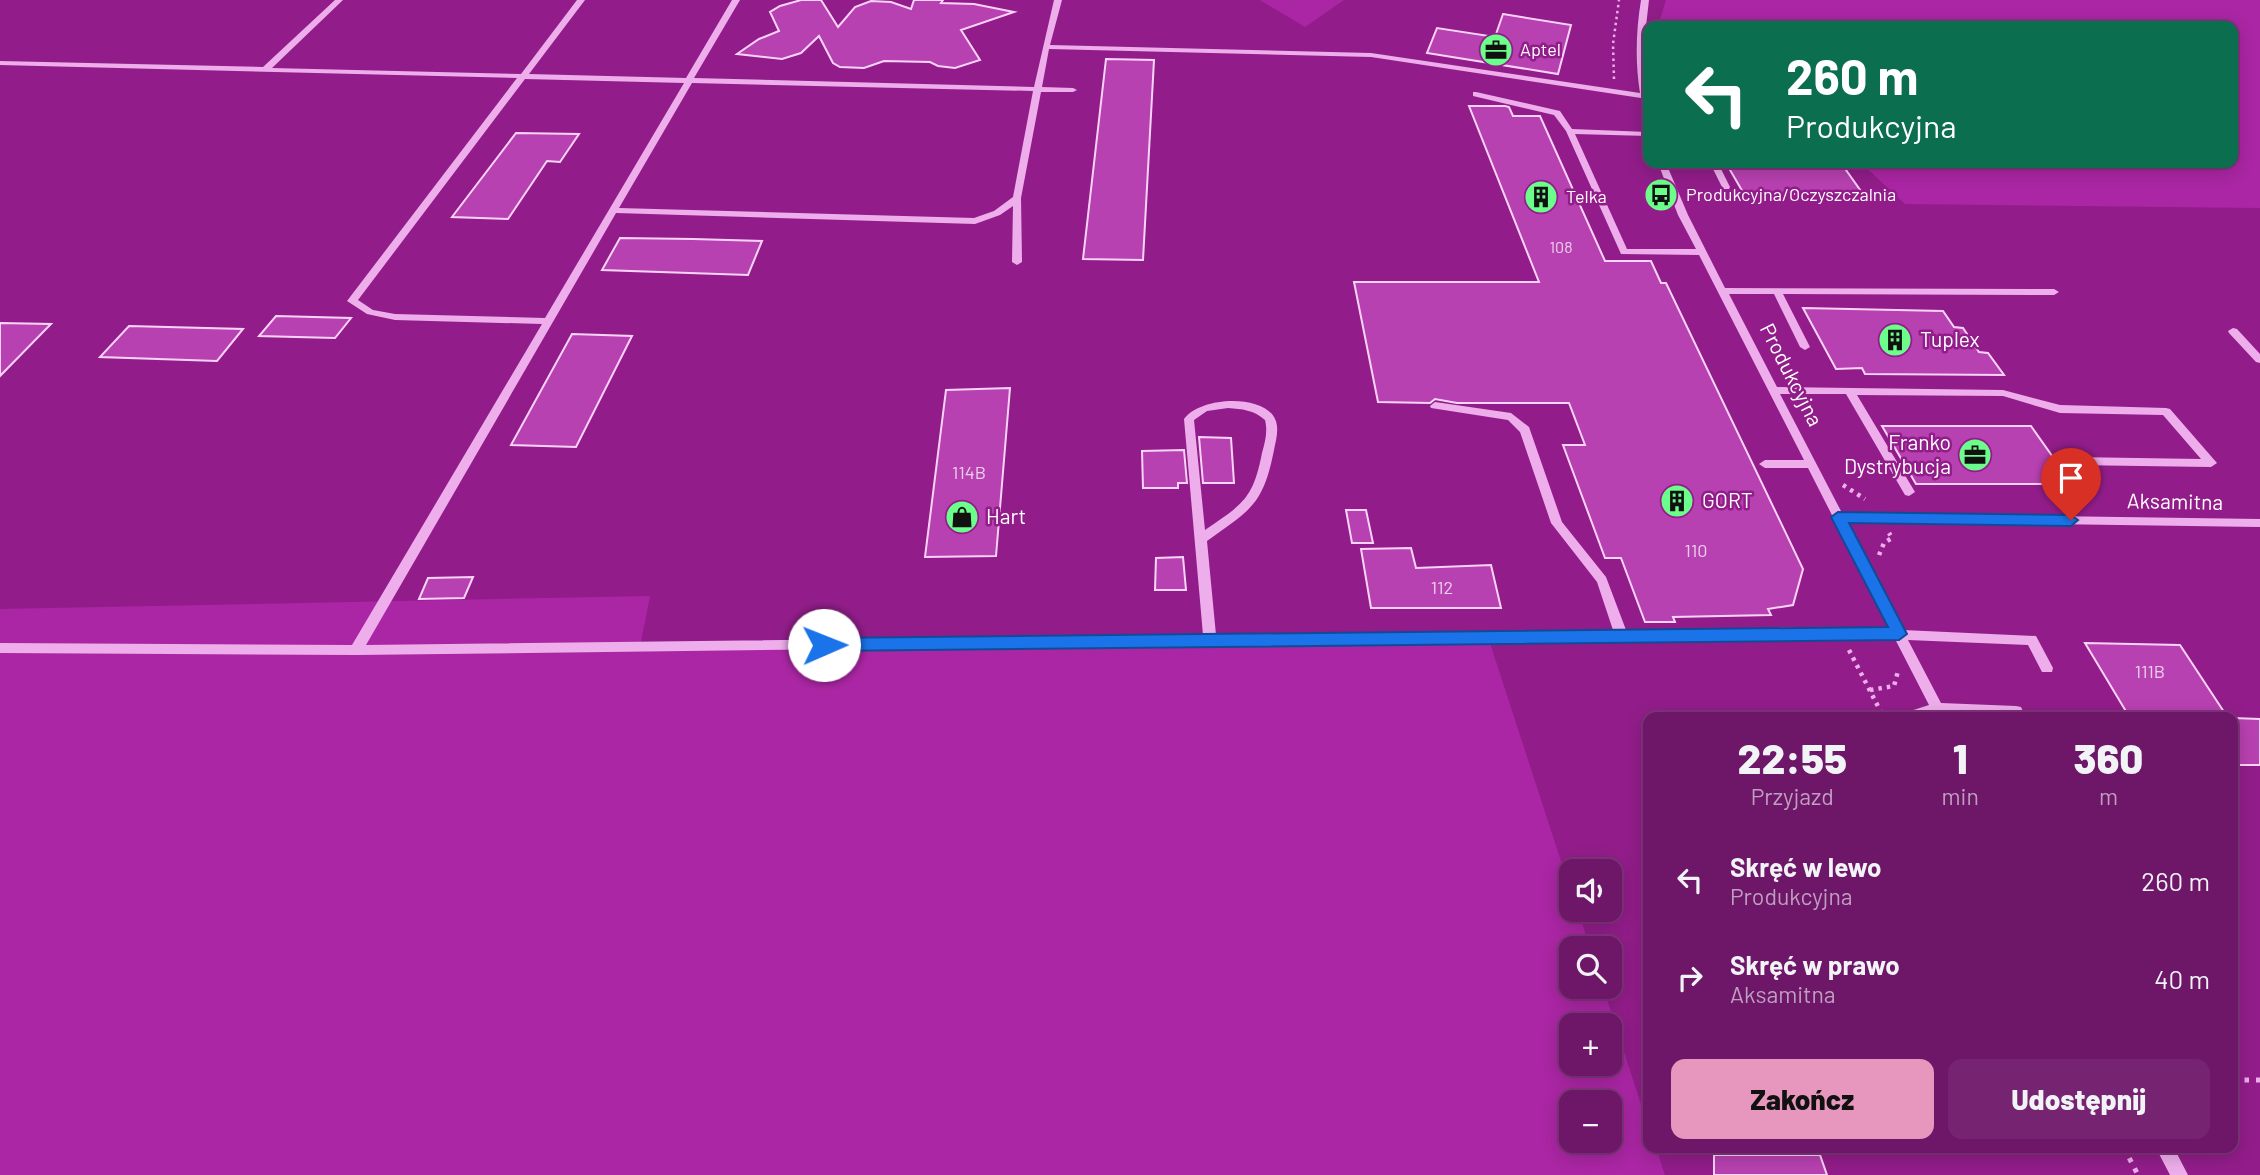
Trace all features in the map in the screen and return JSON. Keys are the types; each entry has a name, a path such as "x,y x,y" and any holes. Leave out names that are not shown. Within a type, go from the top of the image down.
{"street":[{"path":"265,70 339,0"},
{"path":"549,321 395,317 370,312 352,300 581,0"},
{"path":"356,650 736,0"},
{"path":"1017,262 1017,198 1037,89 1058,0"},
{"path":"1643,90 1640,42 1645,0"},
{"path":"1046,47 1371,55 1643,96"},
{"path":"0,63 1073,90"},
{"path":"1476,94 1557,113 1570,131 1623,252 1702,252"},
{"path":"1570,131 1643,134"},
{"name":"Produkcyjna","path":"1664,168 1682,215 1939,712"},
{"path":"1716,168 1726,187"},
{"path":"612,210 975,221 997,213 1017,198"},
{"path":"1722,291 2054,292"},
{"path":"1777,291 1805,347"},
{"path":"2233,331 2260,360"},
{"path":"1772,390 2003,393 2060,409 2166,412 2211,463 2072,461"},
{"path":"1849,390 1909,492"},
{"path":"1200,539 1247,505 1261,485 1273,432 1270,419 1262,411 1244,406 1224,405 1202,408 1189,419 1200,539 1210,640"},
{"path":"1435,406 1511,417 1525,430 1557,523 1602,580 1622,636"},
{"path":"1765,464 1812,464"},
{"name":"Aksamitna","path":"1838,517 2260,523"},
{"path":"0,648 356,650 1839,632 1952,639 2032,640 2047,668"},
{"path":"1978,712 2017,712"},
{"path":"2168,1153 2179,1175"}],"path":[{"path":"1615,92 1613,44 1619,0"},
{"path":"1839,632 1881,712"},
{"path":"1870,690 1894,686 1896,671 1919,673"},
{"path":"2238,1080 2260,1080"},
{"path":"2127,1153 2138,1175"}],"shaded area":[{"path":"1260,0 1344,0 1305,27"},
{"path":"1666,0 2260,0 2260,208 1905,204 1866,168 2238,168 2238,21 1660,21"},
{"path":"650,596 640,647 1488,637 1560,859 1559,922 1582,922 1586,936 1559,936 1559,999 1607,999 1611,1013 1559,1013 1559,1076 1622,1076 1622,1046 1643,1111 1643,1153 1658,1153 1665,1175 0,1175 0,609"}],"building":[{"path":"801,0 821,0 838,27 855,7 871,1 891,2 911,9 914,0 943,0 941,3 974,4 1014,12 961,30 980,60 955,68 930,62 884,61 864,68 840,67 833,63 819,36 801,53 782,59 737,54 759,39 779,31 770,12"},
{"name":"Aptel","path":"1503,14 1571,25 1558,74 1427,53 1437,28 1495,37"},
{"path":"1106,59 1154,60 1143,260 1083,259"},
{"name":"GORT","path":"1469,106 1505,106 1509,107 1513,116 1540,116 1605,261 1651,261 1661,283 1666,283 1803,569 1793,605 1768,609 1771,615 1673,617 1675,622 1645,622 1621,558 1605,558 1563,445 1585,445 1569,403 1457,403 1435,399 1430,403 1378,402 1354,282 1539,282"},
{"path":"516,133 579,134 560,162 547,161 508,219 452,217"},
{"path":"1729,168 1845,168 1863,194 1744,194"},
{"path":"620,238 762,241 748,275 602,270"},
{"name":"Tuplex","path":"1803,308 1943,311 1954,327 1963,328 1979,352 1988,353 2004,375 1865,374 1862,368 1836,369"},
{"path":"276,316 351,318 335,338 259,336"},
{"path":"0,323 51,324 0,376"},
{"path":"129,326 243,329 217,361 100,357"},
{"path":"572,334 632,336 576,447 511,445"},
{"path":"1010,388 996,556 925,557 946,390"},
{"name":"Franko Dystrybucja","path":"1882,426 2031,426 2072,484 1916,484"},
{"path":"1199,437 1231,438 1234,483 1203,483"},
{"path":"1184,450 1187,483 1178,483 1178,488 1143,488 1142,451"},
{"path":"1346,510 1366,510 1373,543 1352,543"},
{"path":"1411,548 1416,568 1491,565 1501,608 1371,608 1361,549"},
{"path":"1183,557 1186,590 1155,590 1156,558"},
{"path":"473,577 464,598 419,599 428,578"},
{"path":"2085,643 2180,645 2224,712 2126,712"},
{"path":"2238,718 2260,719 2260,765 2238,765"},
{"path":"1714,1155 1820,1155 1827,1175 1714,1175"}],"place":[{"name":"Aptel","path":"1496,50"},
{"name":"Produkcyjna/Oczyszczalnia","path":"1661,195"},
{"name":"Telka","path":"1541,197"},
{"name":"Tuplex","path":"1895,340"},
{"name":"Franko Dystrybucja","path":"1975,455"},
{"name":"GORT","path":"1677,501"},
{"name":"Hart","path":"962,517"}],"route":[{"path":"824,645 1839,632 1899,634 1838,517 2071,520"}]}
